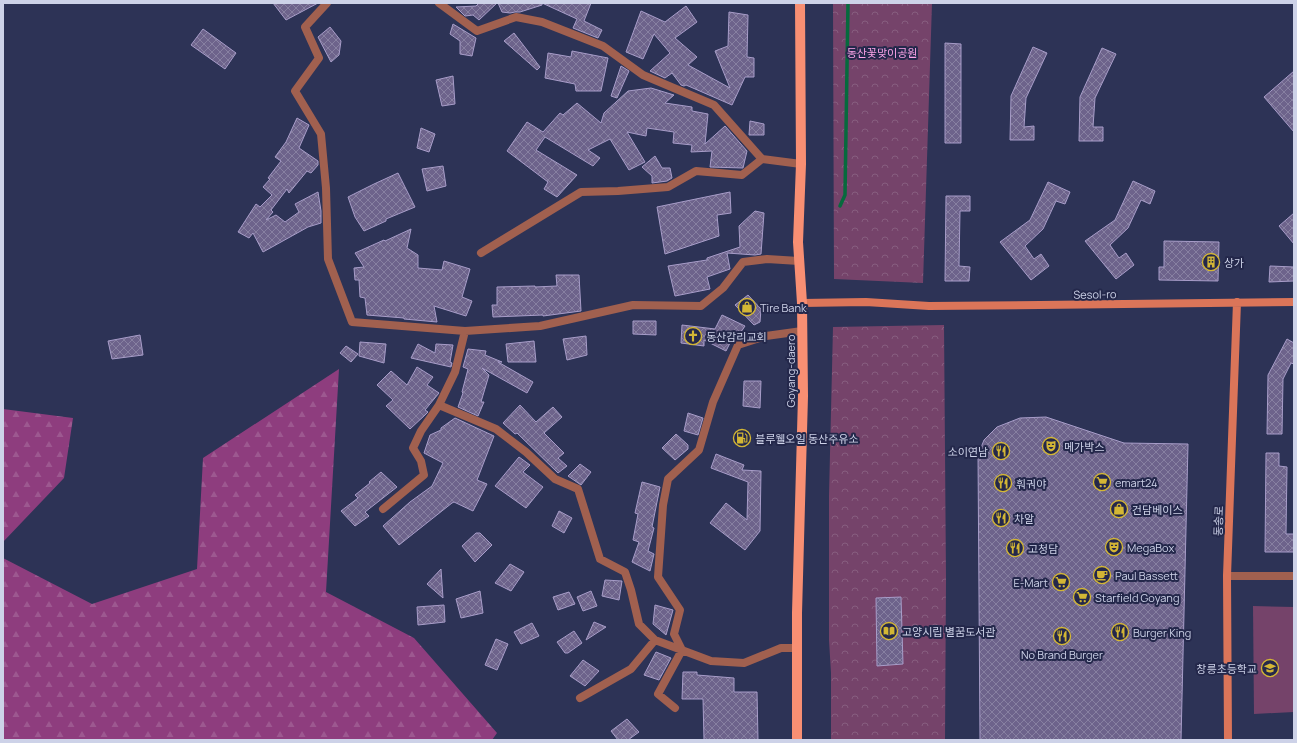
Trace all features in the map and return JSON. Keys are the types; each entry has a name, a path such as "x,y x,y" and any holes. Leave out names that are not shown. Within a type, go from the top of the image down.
{"main road":[{"name":"Goyang-daero","path":"797,740 797,648 803,396 802,303 798,242 801,164 800,3"}],"street":[{"path":"327,3 305,27 319,58 295,91 321,134 326,188 328,259 352,322 465,331 540,326 633,305 701,306 722,288 743,262 799,260"},
{"path":"439,3 477,31 516,17 542,22 603,46 643,76 714,105 762,159 801,164"},
{"path":"481,253 581,192 668,187 696,171 742,175 762,159"},
{"name":"Sesol-ro","path":"802,303 866,302 929,306 1040,306 1294,302"},
{"name":"동송로","path":"1228,740 1227,576 1237,302"},
{"path":"383,508 424,475 422,461 413,448 421,430 439,405 455,372 465,331"},
{"path":"682,650 674,634 680,610 658,577 663,505 668,479 699,450 713,402 738,345 766,336 802,331"},
{"path":"439,405 496,429 526,452 555,479 578,489 600,559 625,572 639,624 655,640 711,661 744,663 781,648 797,648"},
{"path":"1227,576 1294,576"},
{"path":"580,698 631,669 655,640"},
{"path":"675,708 658,694 682,650"}],"green space":[{"name":"동산꽃맞이공원","path":"833,3 932,3 923,283 834,279"},
{"path":"944,325 946,579 945,740 831,740 829,496 833,327"},
{"path":"339,369 326,592 414,638 497,733 492,740 3,740 3,558 92,604 197,569 203,458"},
{"path":"3,409 73,418 64,478 3,542"},
{"name":"창릉초등학교","path":"1253,606 1294,607 1294,712 1254,714"}],"building":[{"path":"273,3 318,3 286,20"},
{"path":"479,3 497,3 479,20 473,15 465,16 456,7 476,6"},
{"path":"498,3 542,3 542,5 520,12 510,13 502,12"},
{"path":"542,3 591,3 584,21 602,30 598,38 573,28 577,19"},
{"path":"686,6 697,22 675,38 697,57 688,65 730,88 715,51 728,46 729,12 748,15 747,57 754,58 754,77 745,77 732,105 686,85 681,85 672,73 665,78 650,71 670,53 654,34 643,59 626,52 641,11 665,22"},
{"path":"453,24 476,38 472,56 460,54 460,41 450,34"},
{"path":"330,27 341,41 339,55 331,62 318,37"},
{"path":"203,29 236,53 225,69 191,45"},
{"path":"514,33 540,67 537,70 504,41"},
{"path":"945,43 961,44 961,143 945,143"},
{"path":"1033,47 1047,53 1026,98 1024,127 1034,126 1034,140 1010,140 1011,96"},
{"path":"1102,48 1116,54 1095,98 1093,127 1103,127 1103,141 1079,141 1080,97"},
{"path":"572,51 608,58 601,91 576,91 575,84 545,78 548,53 571,57"},
{"path":"621,66 629,71 617,98 611,96"},
{"path":"1294,71 1294,132 1264,97"},
{"path":"453,76 455,104 442,106 436,80"},
{"path":"651,88 674,95 665,103 692,107 692,111 708,114 705,144 725,126 747,151 743,168 710,167 712,151 691,152 692,145 673,143 674,132 647,128 646,136 627,132 645,162 629,170 610,139 588,150 600,158 593,166 545,137 536,150 577,175 557,197 544,189 548,182 507,151 527,122 543,132 560,113 563,115 577,103 601,123 604,113 628,91"},
{"path":"297,118 309,125 299,148 318,161 318,165 311,173 307,171 289,193 287,189 271,210 273,212 266,220 276,215 285,222 299,212 295,204 318,192 321,223 308,227 263,252 253,233 249,238 238,232 256,204 260,207 272,195 263,187 270,179 268,178 281,161 275,157 286,142"},
{"path":"750,121 764,124 764,135 749,135"},
{"path":"421,128 435,134 429,152 417,148"},
{"path":"655,156 662,168 670,168 672,178 667,181 652,183 652,176 642,167"},
{"path":"443,166 446,186 427,191 422,169"},
{"path":"398,173 415,207 386,219 386,221 364,231 355,217 348,197"},
{"path":"1133,181 1155,191 1150,204 1141,200 1128,228 1110,245 1119,258 1126,253 1134,265 1116,279 1085,241 1115,220"},
{"path":"1048,182 1070,192 1065,204 1056,201 1043,229 1025,246 1034,259 1041,254 1049,266 1031,280 1000,242 1030,220"},
{"path":"730,192 731,213 717,215 719,236 665,254 657,207"},
{"path":"946,196 970,196 970,211 960,211 959,266 970,267 969,281 945,281"},
{"path":"755,211 764,213 761,254 727,253 730,269 707,277 710,289 675,296 668,266 707,260 707,258 740,247 739,226"},
{"path":"1294,213 1294,244 1279,226"},
{"path":"411,229 407,248 418,255 418,268 442,270 444,261 470,269 462,297 472,301 466,316 434,306 437,322 367,315 365,298 360,297 359,280 355,280 354,268 364,267 355,253"},
{"name":"상가","path":"1164,241 1219,242 1218,281 1159,280 1159,267 1164,267"},
{"name":"상가","path":"1270,266 1294,267 1294,281 1269,282"},
{"path":"556,275 579,275 581,311 543,316 493,317 492,305 497,305 497,287 557,286"},
{"path":"748,295 761,309 760,322 754,325 735,305"},
{"path":"722,315 745,326 737,338 733,337 726,351 704,340 704,346 681,343 682,325 715,329"},
{"path":"633,321 656,321 656,335 633,334"},
{"path":"140,335 143,355 112,359 108,341"},
{"path":"586,336 587,355 567,360 563,339"},
{"path":"1287,339 1294,343 1294,364 1291,363 1283,379 1282,434 1267,434 1268,375"},
{"path":"534,341 536,362 508,362 506,344"},
{"path":"360,342 386,344 384,363 359,356"},
{"path":"418,344 435,353 436,344 453,345 450,362 452,363 451,367 411,358"},
{"path":"346,346 358,354 351,362 340,353"},
{"path":"468,349 486,351 485,355 502,362 498,362 533,382 527,393 482,368 489,375 481,402 484,402 478,416 458,407 463,393 468,369 463,367"},
{"path":"417,367 433,377 427,385 439,393 425,410 428,412 410,429 386,406 393,400 377,385 391,371 407,385"},
{"path":"744,381 761,381 760,408 743,406"},
{"path":"520,405 536,422 553,407 562,417 544,433 564,453 558,458 567,466 558,473 517,433 515,434 503,423"},
{"path":"688,413 703,418 698,435 684,431"},
{"name":"Starfield Goyang","path":"1046,417 1124,443 1188,444 1181,740 980,740 978,455 984,440 997,427 1020,418"},
{"path":"455,418 494,436 477,480 487,484 473,511 454,502 399,545 383,526 410,502 432,486 443,463 424,453 430,435 441,430 441,428"},
{"path":"676,434 688,445 688,449 675,460 662,448"},
{"path":"1266,453 1279,453 1279,466 1287,467 1286,534 1294,534 1294,552 1265,552"},
{"path":"716,454 744,465 742,470 761,471 760,531 745,550 710,523 726,503 747,520 748,482 711,468"},
{"path":"519,457 530,465 523,472 543,487 526,508 495,486"},
{"path":"580,464 591,472 581,485 568,476"},
{"path":"381,472 397,487 365,512 369,516 355,526 341,511 358,498 355,495"},
{"path":"642,482 660,487 652,527 654,528 648,551 654,554 650,571 632,562 639,542 633,540 638,514 635,513"},
{"path":"559,511 572,518 564,533 552,526"},
{"path":"476,533 480,533 492,545 475,562 462,546"},
{"path":"510,564 524,572 511,591 495,583"},
{"path":"441,569 443,598 427,584"},
{"path":"605,580 622,581 619,600 602,596"},
{"path":"480,591 483,613 461,618 456,599"},
{"path":"591,591 597,606 583,611 577,597"},
{"path":"569,592 575,604 558,610 553,597"},
{"name":"고양시립 별꿈도서관","path":"901,597 903,664 877,666 876,598"},
{"path":"444,605 445,622 418,625 417,607"},
{"path":"655,605 673,610 666,635 653,624"},
{"path":"594,622 606,627 586,640"},
{"path":"532,623 539,636 521,644 514,632"},
{"path":"574,631 582,643 568,653 565,653 557,642"},
{"path":"496,639 508,644 497,670 485,665"},
{"path":"656,652 671,658 659,680 644,675"},
{"path":"583,660 599,671 585,686 570,676"},
{"path":"683,672 697,672 697,675 734,678 734,692 757,692 758,740 704,740 703,699 682,699"},
{"path":"627,719 639,732 628,740 618,740 611,731"}],"waterway":[{"path":"840,206 845,195 848,3"}],"place":[{"name":"상가","path":"1211,262"},
{"name":"Tire Bank","path":"747,307"},
{"name":"동산감리교회","path":"693,336"},
{"name":"블루웰오일 동산주유소","path":"742,438"},
{"name":"메가박스","path":"1051,446"},
{"name":"소이연남","path":"1001,451"},
{"name":"emart24","path":"1102,482"},
{"name":"훠궈야","path":"1003,483"},
{"name":"건담베이스","path":"1119,509"},
{"name":"차알","path":"1001,518"},
{"name":"MegaBox","path":"1114,547"},
{"name":"고청담","path":"1015,548"},
{"name":"Paul Bassett","path":"1102,575"},
{"name":"E-Mart","path":"1061,582"},
{"name":"Starfield Goyang","path":"1082,597"},
{"name":"고양시립 별꿈도서관","path":"889,631"},
{"name":"Burger King","path":"1120,632"},
{"name":"No Brand Burger","path":"1062,636"},
{"name":"창릉초등학교","path":"1270,668"}]}
